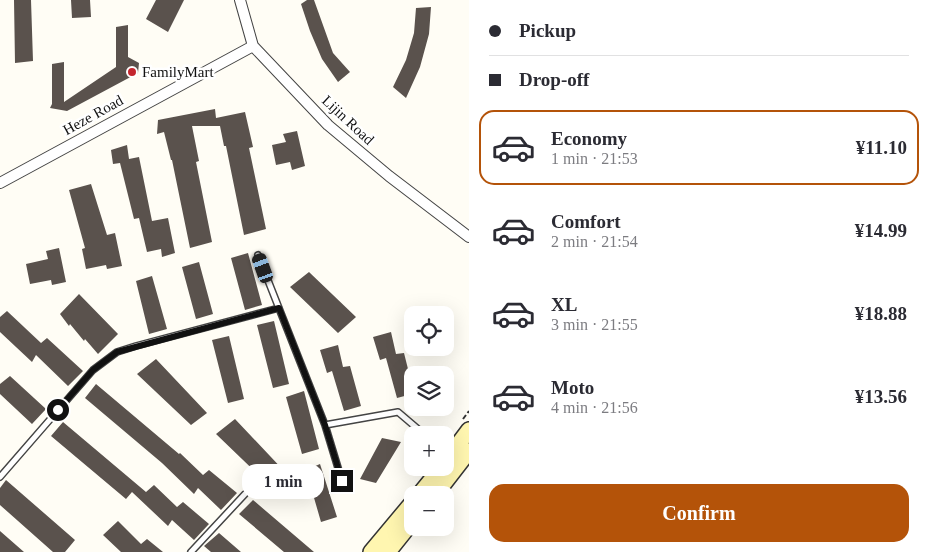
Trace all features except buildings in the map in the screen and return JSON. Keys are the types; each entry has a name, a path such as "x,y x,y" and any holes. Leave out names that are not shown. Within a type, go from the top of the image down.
{"main road":[{"path":"454,450 469,430"},
{"path":"442,486 469,451"},
{"path":"426,486 434,476"},
{"path":"371,552 404,512"},
{"path":"388,552 404,532"}],"street":[{"name":"Lijin Road","path":"240,0 253,46 328,125 389,176 469,237"},
{"name":"Heze Road","path":"0,183 253,46"}],"lane":[{"path":"258,255 325,425 342,481"},
{"path":"0,477 93,370 117,352 279,308"},
{"path":"325,425 398,412 414,426"},
{"path":"191,552 245,494"}],"place":[{"name":"FamilyMart","path":"132,72"}],"route":[{"path":"58,410 93,370 117,352 279,308 325,425 342,481"}]}
